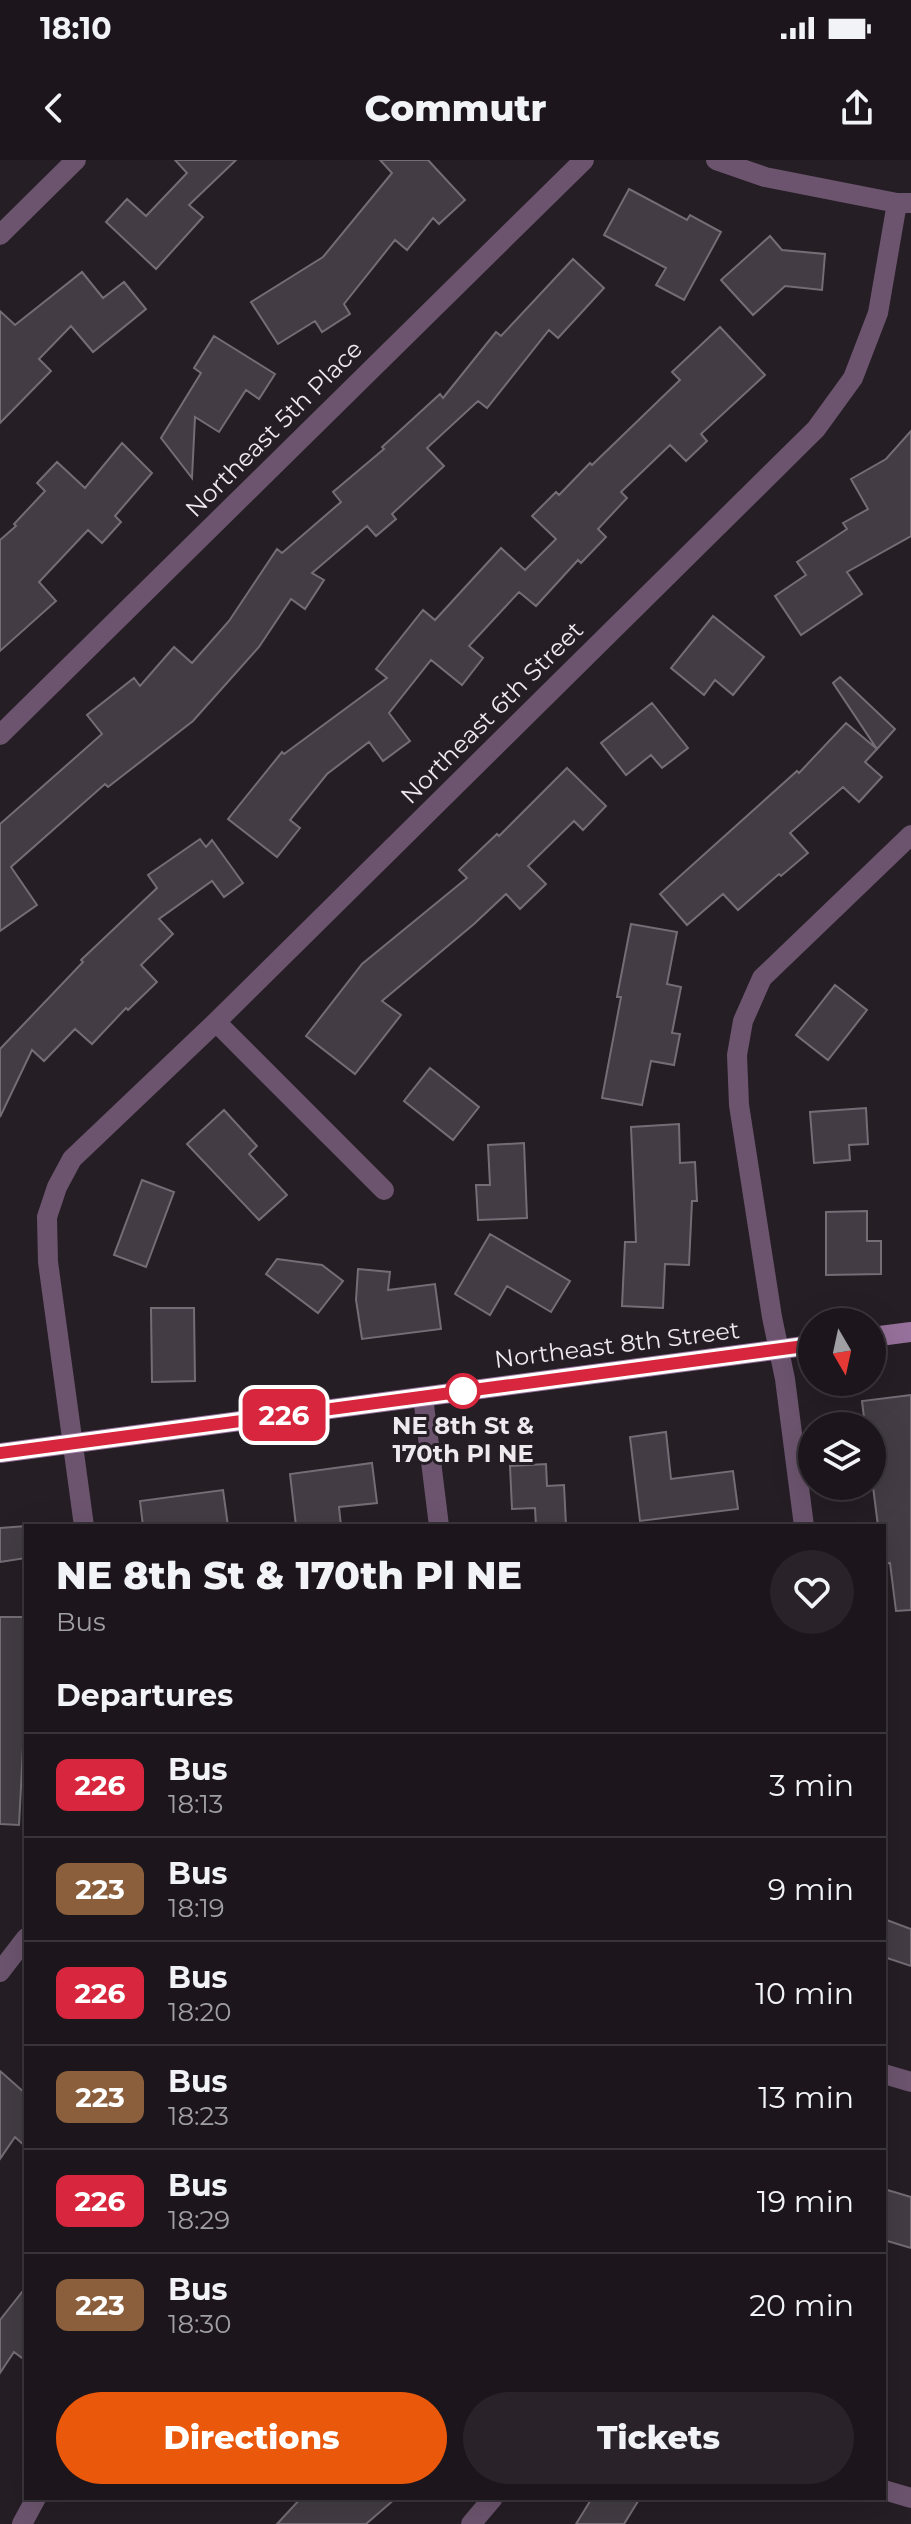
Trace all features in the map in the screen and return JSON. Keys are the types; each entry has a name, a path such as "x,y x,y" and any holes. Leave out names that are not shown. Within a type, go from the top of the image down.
{"street":[{"path":"0,235 76,160"},
{"name":"Northeast 5th Place","path":"0,735 584,160"},
{"path":"716,160 765,177 904,203"},
{"name":"Northeast 6th Street","path":"73,1443 48,1262 47,1217 57,1187 72,1159 216,1022 816,429 853,378 878,313 904,203"},
{"path":"804,1524 785,1379 739,1105 737,1055 743,1021 762,978 911,835"},
{"path":"216,1022 384,1190"},
{"path":"886,1335 911,1332"},
{"name":"Northeast 8th Street","path":"0,1453 798,1347"},
{"path":"423,1397 439,1524"},
{"path":"73,1443 84,1524"},
{"path":"0,1972 24,1941"},
{"path":"886,2075 911,2082"},
{"path":"886,2491 911,2498"},
{"path":"22,2524 35,2500"},
{"path":"471,2524 491,2500"}],"building":[{"path":"175,160 236,160 189,205 203,217 156,269 106,222 127,199 146,216 187,173"},
{"path":"380,160 428,160 465,200 439,224 433,218 407,250 395,240 344,304 350,314 322,332 315,321 278,344 251,302 323,257 392,173"},
{"path":"629,189 687,220 690,215 721,232 684,300 656,285 666,268 604,235"},
{"path":"770,236 782,250 825,254 822,290 785,286 753,315 721,280"},
{"path":"573,259 604,288 558,338 549,330 487,408 478,401 427,448 444,466 392,514 396,519 376,536 367,526 312,573 324,580 305,609 291,599 259,647 193,721 108,787 105,784 11,867 37,905 0,931 0,824 102,734 87,715 134,678 140,686 174,647 192,663 229,621 277,549 282,553 341,502 333,492 384,449 382,447 440,394 443,398 496,332 501,336"},
{"path":"82,272 103,298 124,282 146,309 93,352 71,326 39,359 51,371 0,423 0,311 15,325"},
{"path":"720,327 765,375 701,434 707,441 686,461 670,445 621,492 627,498 598,529 606,537 581,563 578,560 536,606 519,592 469,646 483,658 462,685 431,660 389,713 410,741 383,761 369,742 327,774 290,820 300,828 277,857 228,819 282,752 284,754 387,678 376,669 423,610 435,620 501,548 525,570 556,539 532,516 556,492 559,495 590,463 592,465 680,380 672,372"},
{"path":"214,336 275,374 259,399 246,390 219,432 195,417 192,478 161,438 201,373 194,368"},
{"path":"911,431 911,536 847,572 862,594 801,635 775,596 806,575 797,562 847,529 843,523 868,509 851,479 886,459"},
{"path":"122,443 152,473 115,516 121,522 102,543 88,530 39,582 56,601 0,651 0,540 45,491 37,483 57,462 85,488"},
{"path":"713,616 764,657 733,695 715,680 704,695 671,668"},
{"path":"840,677 895,729 877,749 833,683"},
{"path":"652,703 688,748 662,768 651,755 626,775 601,743"},
{"path":"846,723 877,749 865,762 882,777 859,802 843,787 790,833 808,853 738,910 723,894 687,925 660,894 797,771 799,773"},
{"path":"567,768 606,806 583,830 574,821 528,866 546,884 520,909 506,894 382,1001 401,1015 355,1074 306,1036 362,964 467,878 459,870 497,834 499,836"},
{"path":"200,839 206,847 212,840 243,883 224,897 212,881 159,919 173,934 141,965 157,982 128,1010 126,1008 92,1044 75,1029 44,1061 32,1050 0,1117 0,1049 83,962 81,960 157,888 148,875"},
{"path":"631,924 677,932 667,984 681,987 672,1033 680,1034 674,1065 651,1061 642,1105 602,1098"},
{"path":"835,985 867,1010 828,1060 796,1035"},
{"path":"430,1068 479,1107 453,1140 404,1101"},
{"path":"866,1108 868,1144 849,1145 850,1160 814,1163 810,1112"},
{"path":"224,1110 257,1146 249,1154 287,1195 259,1220 187,1144"},
{"path":"679,1124 680,1163 695,1162 697,1201 692,1201 689,1265 665,1264 663,1308 622,1306 625,1242 636,1242 631,1127"},
{"path":"524,1143 527,1218 478,1220 476,1185 490,1185 488,1145"},
{"path":"142,1180 174,1192 146,1267 114,1255"},
{"path":"867,1211 867,1241 881,1241 881,1274 826,1275 826,1212"},
{"path":"490,1234 570,1281 551,1312 507,1286 490,1315 455,1294"},
{"path":"277,1259 322,1265 343,1281 318,1313 266,1274"},
{"path":"358,1269 390,1272 388,1290 435,1284 441,1329 362,1339 356,1300"},
{"path":"151,1308 194,1308 195,1381 152,1382"},
{"path":"911,1395 911,1610 896,1611 890,1563 886,1564 886,1524 878,1524 875,1500 886,1500 886,1412 863,1412 862,1401"},
{"path":"666,1432 671,1479 733,1471 738,1509 640,1521 630,1437"},
{"path":"372,1463 377,1503 339,1507 341,1524 296,1524 290,1474"},
{"path":"546,1464 547,1486 564,1485 566,1524 536,1524 535,1508 512,1509 510,1466"},
{"path":"223,1490 228,1524 143,1524 140,1501"},
{"path":"24,1526 24,1558 0,1562 0,1528"},
{"path":"0,1617 23,1617 24,1748 19,1825 0,1824"},
{"path":"886,1920 911,1929 911,1966 886,1958"},
{"path":"0,2071 24,2092 24,2145 15,2137 0,2159"},
{"path":"886,2190 911,2197 911,2248 886,2241"},
{"path":"24,2290 24,2360 14,2352 0,2373 0,2320"},
{"path":"299,2500 394,2500 366,2524 277,2524"},
{"path":"591,2500 639,2500 624,2524 576,2524"}],"bus line":[{"name":"226","path":"0,1453 798,1347"}],"place":[{"name":"NE 8th St & 170th Pl NE","path":"463,1391"}]}
